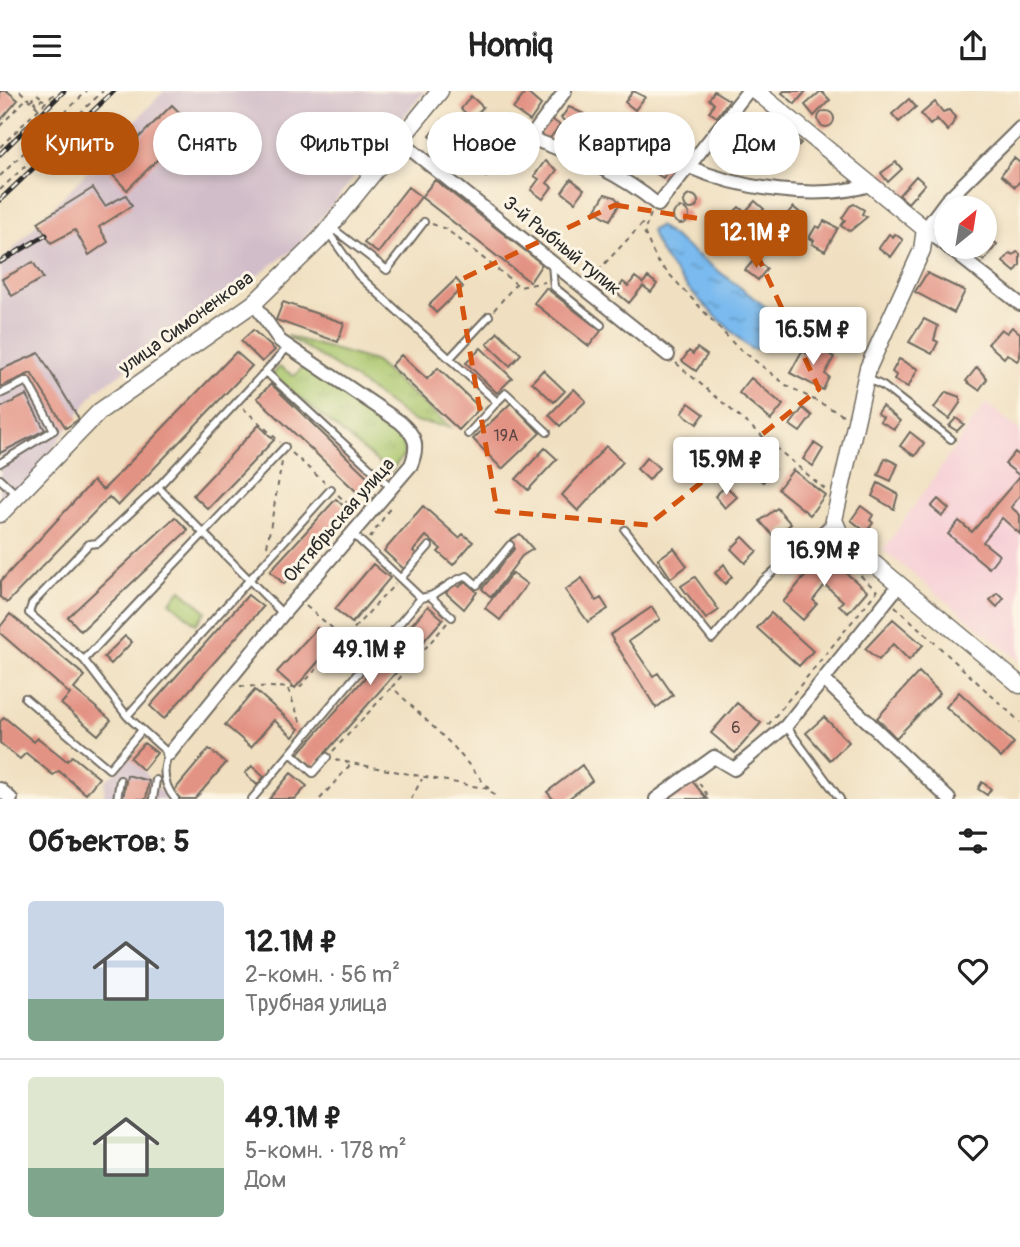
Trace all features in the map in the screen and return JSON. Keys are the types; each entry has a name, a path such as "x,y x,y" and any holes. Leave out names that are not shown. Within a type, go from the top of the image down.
{"street":[{"name":"улица Симоненкова","path":"413,125 440,91"},
{"path":"565,91 530,138 571,153 644,193 658,205 682,175"},
{"path":"695,159 748,91"},
{"path":"755,91 934,236"},
{"path":"1020,128 946,201 925,229 922,250 878,343 866,378 834,520 841,536 1020,685"},
{"name":"3-й Рыбный тупик","path":"413,151 668,355"},
{"path":"695,169 718,179 756,187 841,194 870,185"},
{"name":"улица Симоненкова","path":"0,514 100,411 254,303 328,229 372,175"},
{"path":"963,259 1020,305"},
{"name":"Октябрьская улица","path":"169,754 283,614 411,465 417,448 413,433 371,401 280,341 254,303"},
{"path":"656,799 714,757 734,769 786,726 825,681 900,584"},
{"path":"825,681 949,799"},
{"path":"0,789 11,799"}],"lane":[{"path":"328,229 387,270 424,222"},
{"path":"328,229 358,275 497,402"},
{"path":"551,262 554,283 601,325"},
{"path":"450,358 489,316"},
{"path":"174,799 165,780 164,765 169,754 127,716 84,660 29,613 32,604 89,544 98,543 158,487 267,373 289,346"},
{"path":"267,373 392,488"},
{"path":"866,378 883,386 951,439"},
{"path":"0,394 27,381 54,430 0,463"},
{"path":"468,434 506,393 547,432"},
{"path":"84,660 285,447"},
{"path":"0,479 18,496"},
{"path":"158,487 283,614"},
{"path":"127,716 331,489"},
{"path":"625,530 712,639 759,584 834,520"},
{"path":"352,533 421,598"},
{"path":"252,799 421,598 443,590 451,580 467,576 477,585 510,545"},
{"path":"401,578 429,546"},
{"path":"430,596 452,617"},
{"path":"25,698 109,769 142,730"},
{"path":"786,726 840,799"},
{"path":"290,753 313,773 327,757"},
{"path":"117,799 120,780"},
{"path":"152,799 156,780"}],"path":[{"path":"20,91 39,109"},
{"path":"0,147 57,91"},
{"path":"0,176 87,91"},
{"path":"0,190 103,91"},
{"path":"0,127 37,94 40,96 34,102 36,104 42,99 46,102"},
{"path":"583,288 658,205"},
{"path":"647,219 644,232 657,261 736,345 786,385 855,421"},
{"path":"424,222 446,229 520,287 543,281 554,283"},
{"path":"489,316 516,284"},
{"path":"668,355 838,501"},
{"path":"237,402 365,519"},
{"path":"263,565 285,447"},
{"path":"365,545 391,506"},
{"path":"225,686 299,688 401,578"},
{"path":"296,599 369,660"},
{"path":"894,605 1020,722"},
{"path":"452,617 327,757 351,764 489,789"},
{"path":"392,687 454,747 497,799"},
{"path":"288,688 306,735"},
{"path":"320,799 351,764"},
{"path":"411,799 423,777"}],"highlighted area":[{"path":"615,205 744,226 819,389 648,525 497,511 458,281"}],"shaded area":[{"path":"164,91 425,91 408,112 276,112 276,175 356,175 297,247 96,391 16,498 0,513 0,263 84,175 139,175 139,117"},
{"path":"986,403 1020,431 1020,661 883,550"},
{"path":"130,758 167,799 104,799 105,781"}],"green space":[{"path":"287,336 374,361 450,427 413,421 348,374"},
{"path":"306,363 403,433 404,455 390,472 272,375 279,367 295,376"},
{"path":"181,590 206,611 196,624 170,602"}],"water":[{"path":"659,226 770,310 779,339 765,349 751,349 725,325 694,294 666,260 651,230"}],"building":[{"path":"0,91 7,91 18,100 0,121"},
{"path":"633,91 645,97 635,110 625,102"},
{"path":"714,91 729,100 721,112 709,112 714,104 709,99"},
{"path":"806,91 795,104 782,93"},
{"path":"821,91 830,100 814,116 805,105"},
{"path":"526,92 541,105 536,112 517,112 513,109"},
{"path":"471,96 483,107 479,112 465,112 461,109"},
{"path":"909,99 916,107 899,122 892,114"},
{"path":"935,102 943,112 949,110 956,118 948,131 937,119 930,125 921,114"},
{"path":"172,105 179,112 165,112"},
{"path":"569,107 580,112 565,112"},
{"path":"826,111 834,119 826,127 818,119"},
{"path":"551,119 554,121 554,133 547,142 540,135"},
{"path":"153,124 153,164 127,190 113,175 139,175 139,137"},
{"path":"1014,158 1020,163 1020,181 1015,187 1001,175"},
{"path":"545,161 554,168 554,174 547,183 552,187 543,199 531,190 539,179 534,176 540,175 540,168"},
{"path":"896,162 902,169 888,182 881,173"},
{"path":"916,176 925,184 908,203 899,195"},
{"path":"571,179 584,189 575,202 562,192"},
{"path":"435,180 542,264 530,282 421,197"},
{"path":"408,187 421,197 378,253 364,243"},
{"path":"93,188 105,206 126,195 132,206 99,227 108,242 89,255 75,230 51,243 38,222"},
{"path":"605,194 615,197 620,203 610,220 595,211"},
{"path":"688,195 694,195 698,202 694,209 688,209 684,205 684,199"},
{"path":"755,201 764,209 748,228 732,214 739,207 745,212"},
{"path":"854,204 864,210 862,214 867,217 850,231 841,226 845,220 842,218"},
{"path":"793,207 804,216 793,230 781,222"},
{"path":"681,208 687,210 687,222 681,224 675,222 673,216 675,210"},
{"path":"824,221 838,228 825,251 812,244 814,240 809,238 816,226 820,228"},
{"path":"889,234 893,237 895,234 903,240 891,257 879,248"},
{"path":"1017,252 1020,254 1020,265 1015,272 1003,262 1010,253 1013,255"},
{"path":"755,259 767,269 758,280 745,270"},
{"path":"33,262 43,278 12,296 2,279"},
{"path":"927,273 965,291 954,313 915,292"},
{"path":"635,277 643,283 648,277 657,284 651,292 643,286 629,303 616,292 623,282 628,286"},
{"path":"456,279 463,287 436,313 429,305"},
{"path":"546,288 601,331 589,346 534,303"},
{"path":"283,302 344,323 338,342 276,320"},
{"path":"843,314 856,322 852,329 856,331 847,348 830,339"},
{"path":"924,319 938,326 934,340 938,342 932,354 909,342"},
{"path":"1012,327 1020,333 1020,357 1017,361 1007,354 1004,358 988,344 1001,329 1007,333"},
{"path":"253,330 275,350 262,362 241,341"},
{"path":"498,332 521,354 510,366 487,344"},
{"path":"812,345 834,357 825,374 829,377 823,390 790,373 802,351 808,354"},
{"path":"481,348 512,378 497,393 466,363"},
{"path":"697,348 707,355 696,371 682,361 689,351 693,354"},
{"path":"236,352 252,366 118,506 109,497 7,603 0,597 0,582 93,481 103,490"},
{"path":"39,353 79,419 66,428 31,373 0,387 0,370"},
{"path":"401,355 427,379 438,368 480,408 459,430 391,366"},
{"path":"899,359 918,369 908,387 894,380 896,375 892,372"},
{"path":"977,367 987,379 979,390 966,381"},
{"path":"543,370 565,391 554,402 532,382"},
{"path":"751,378 783,405 771,420 739,393"},
{"path":"271,384 372,481 359,494 257,398"},
{"path":"574,389 586,401 560,426 549,415"},
{"path":"946,392 960,397 960,403 949,419 934,408"},
{"path":"26,395 45,430 0,453 0,408"},
{"path":"511,403 540,433 502,469 473,439"},
{"path":"689,403 704,414 697,424 682,413"},
{"path":"882,406 900,421 894,429 880,421 883,417 877,413"},
{"path":"803,408 812,416 800,432 790,425"},
{"path":"956,418 964,424 957,431 949,426"},
{"path":"259,425 274,440 208,509 193,495"},
{"path":"910,432 924,443 915,456 900,446"},
{"path":"814,443 823,449 813,466 803,459"},
{"path":"606,446 623,462 578,511 562,495"},
{"path":"545,448 557,459 528,490 516,479"},
{"path":"1015,452 1020,456 1020,476 1005,464"},
{"path":"647,457 659,468 649,480 637,469"},
{"path":"761,458 774,469 763,482 750,471"},
{"path":"885,458 898,464 891,481 878,475"},
{"path":"793,470 825,495 810,515 778,489"},
{"path":"1020,476 1020,495 1011,507 1020,515 1020,534 1002,518 983,542 999,555 989,568 948,534 959,521 972,532"},
{"path":"878,483 898,494 894,509 872,496"},
{"path":"726,486 737,497 725,508 715,496"},
{"path":"336,499 350,512 284,584 270,571"},
{"path":"938,499 949,509 942,516 931,507"},
{"path":"423,506 459,538 463,534 473,542 453,565 438,552 441,549 426,536 413,551 418,555 405,570 384,551"},
{"path":"861,506 873,515 870,520 873,523 866,532 851,520"},
{"path":"777,508 791,524 774,537 760,521"},
{"path":"175,517 188,530 81,631 68,617"},
{"path":"520,534 533,549 522,556 491,597 482,589 514,549 510,540"},
{"path":"743,537 757,551 745,563 731,549"},
{"path":"674,548 687,566 671,578 658,559"},
{"path":"824,554 867,591 848,613 839,605 843,601 825,585 813,600 817,604 803,620 783,602"},
{"path":"373,564 390,578 352,623 335,609"},
{"path":"724,564 732,577 725,584 715,573"},
{"path":"512,573 527,584 500,620 485,608"},
{"path":"695,577 719,610 706,619 681,586"},
{"path":"582,578 596,601 601,598 608,609 588,622 565,590"},
{"path":"465,581 477,592 464,609 446,593 453,583 459,587"},
{"path":"997,593 1004,598 997,607 990,600"},
{"path":"248,595 263,607 164,719 150,706"},
{"path":"428,606 443,619 313,767 298,754"},
{"path":"652,607 660,619 629,641 653,676 658,673 673,695 656,708 610,635"},
{"path":"771,613 813,651 799,666 757,628"},
{"path":"10,614 85,676 74,689 111,720 98,735 61,704 70,694 0,633 0,627"},
{"path":"893,619 923,645 909,660 893,644 879,660 865,649"},
{"path":"317,628 334,644 295,688 277,672"},
{"path":"125,636 132,642 111,664 104,657"},
{"path":"919,672 940,693 896,738 877,718"},
{"path":"255,690 299,729 293,737 274,720 251,747 225,725"},
{"path":"959,692 1014,743 1001,758 946,707"},
{"path":"737,703 761,723 735,753 711,733"},
{"path":"4,717 34,742 38,738 67,761 72,756 99,778 86,794 59,771 53,775 26,753 20,759 0,743 0,722"},
{"path":"824,717 849,742 830,760 806,733"},
{"path":"144,743 157,753 143,770 130,758"},
{"path":"209,749 226,763 195,799 181,799 173,792"},
{"path":"582,765 592,781 568,799 553,799 547,792"},
{"path":"252,766 264,777 257,785 245,773"},
{"path":"291,773 307,786 295,799 269,799"},
{"path":"127,775 149,781 146,799 123,799"},
{"path":"688,776 707,799 657,799"},
{"path":"982,782 991,789 987,795 978,789"}],"railway":[{"path":"0,154 64,91"},
{"path":"0,200 114,91"},
{"path":"0,262 46,235"}]}
